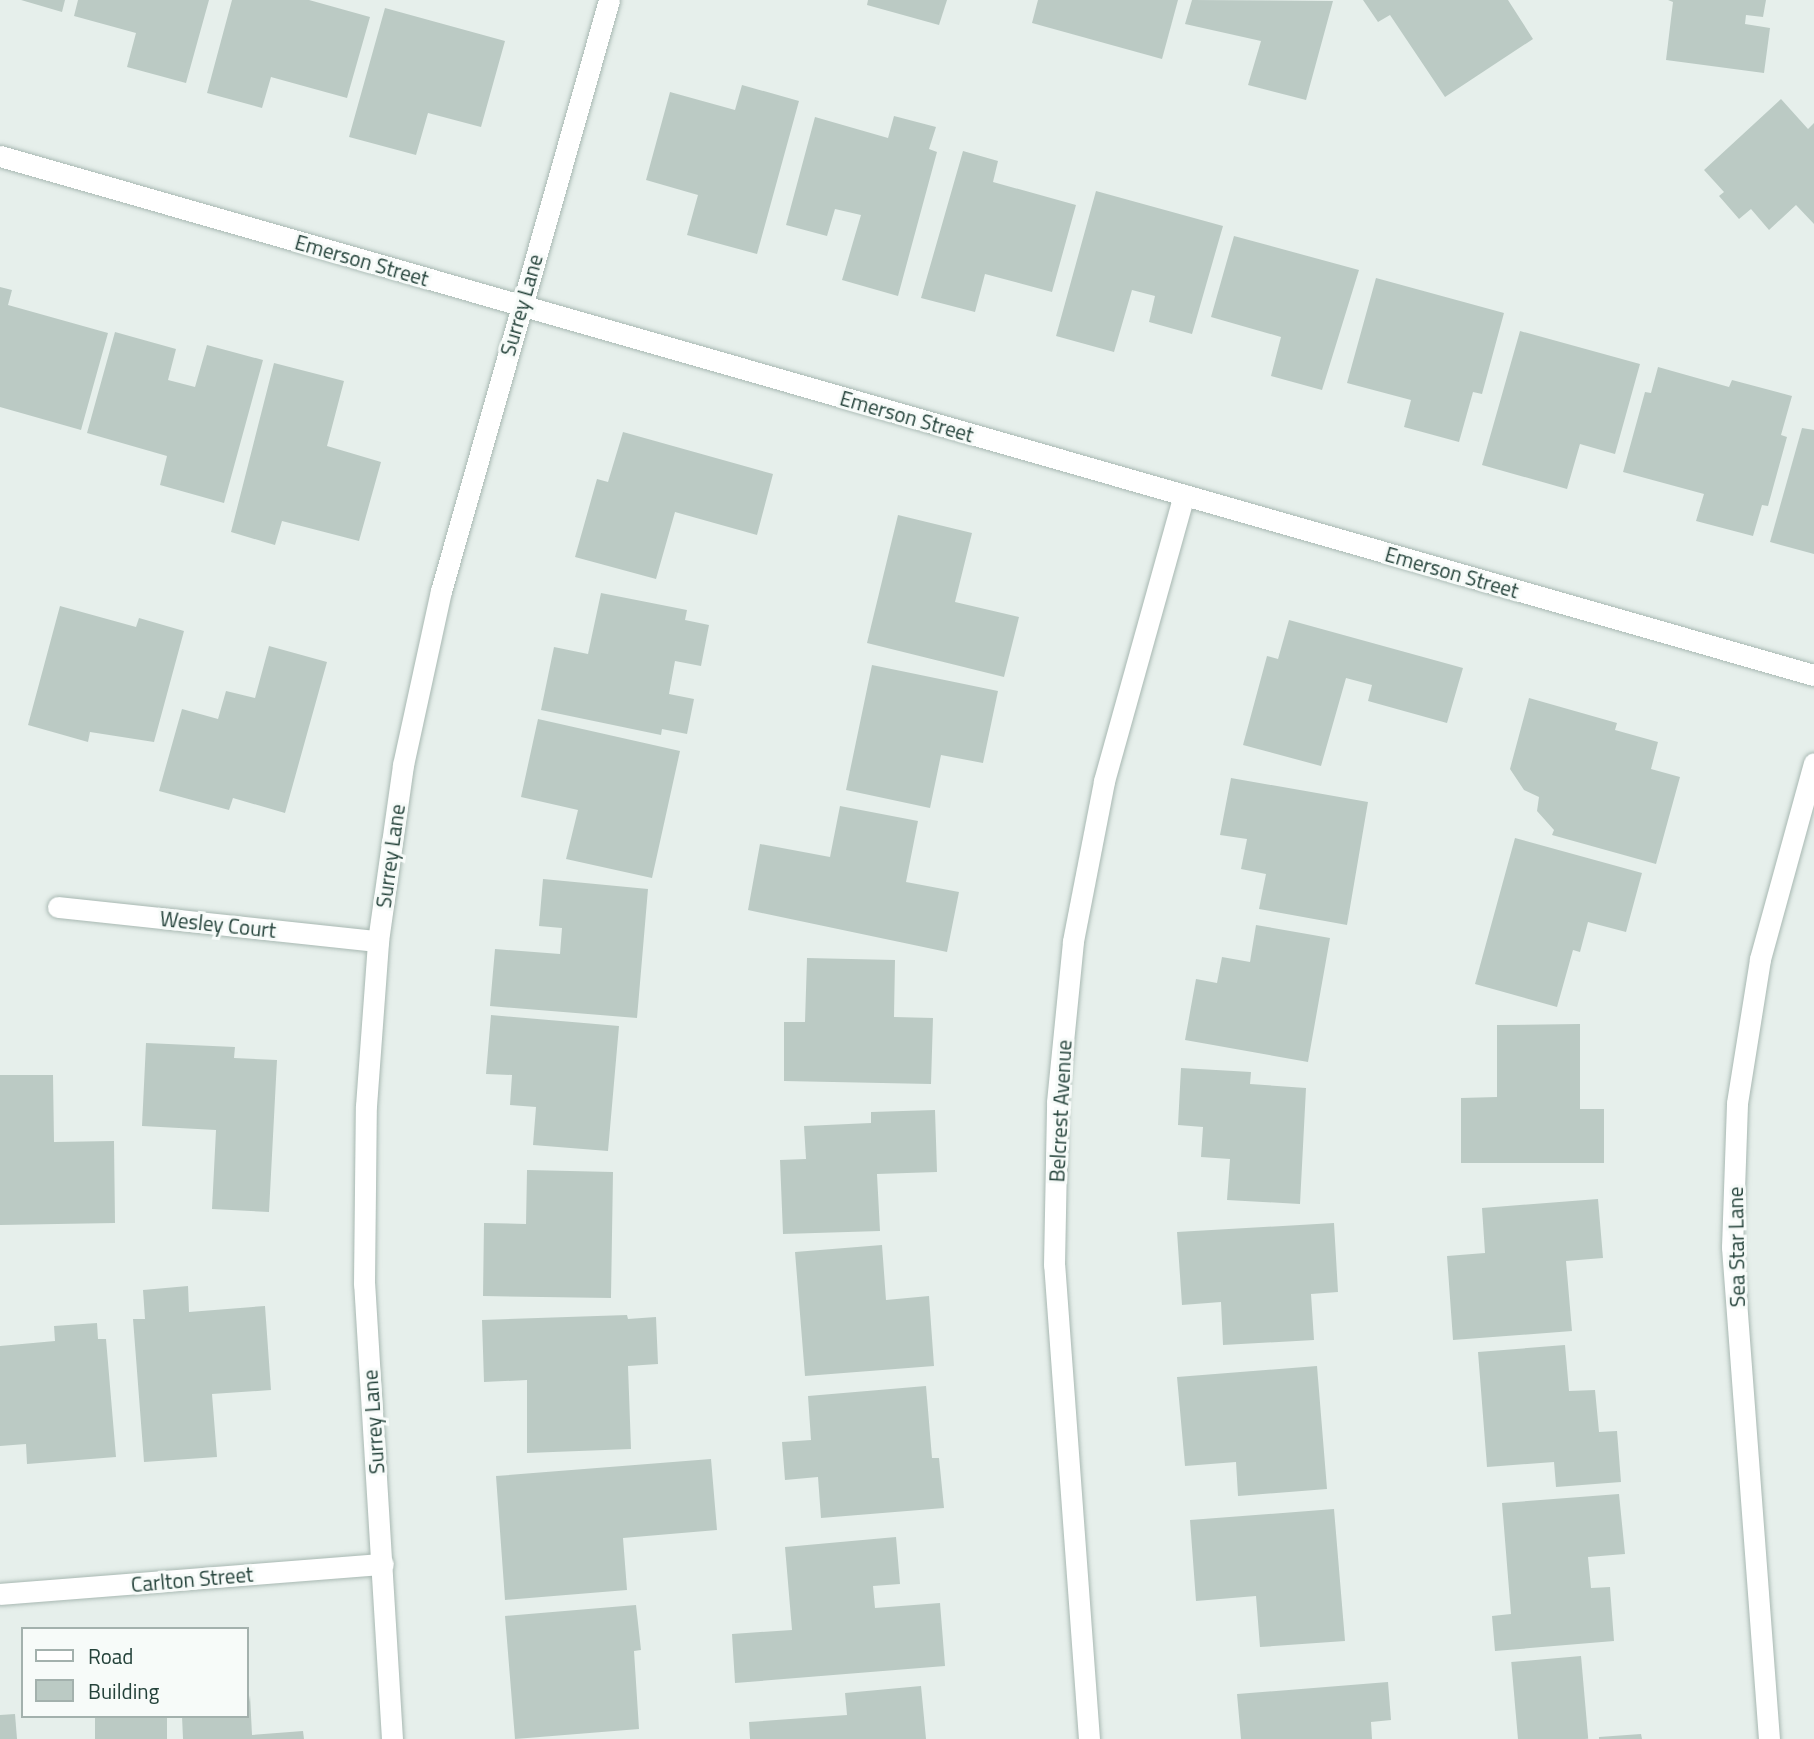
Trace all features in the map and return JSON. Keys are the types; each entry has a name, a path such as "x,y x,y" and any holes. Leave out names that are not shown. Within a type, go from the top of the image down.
{"street":[{"name":"Surrey Lane","path":"393,1739 364,1284 366,1106 378,941 403,765 441,591 609,0"},
{"name":"Emerson Street","path":"0,156 1814,675"},
{"name":"Belcrest Avenue","path":"1089,1739 1056,1307 1056,1102 1073,941 1104,781 1184,495"},
{"name":"Sea Star Lane","path":"1769,1739 1732,1247 1737,1102 1760,959 1814,763"},
{"name":"Wesley Court","path":"58,907 378,941"},
{"name":"Carlton Street","path":"0,1594 383,1564"}],"building":[{"path":"21,0 65,0 62,12"},
{"path":"78,0 209,0 186,83 127,67 136,33 74,16"},
{"path":"232,0 309,0 370,17 347,98 271,77 262,108 207,93"},
{"path":"868,0 947,0 939,25 867,5"},
{"path":"1038,0 1178,0 1162,59 1032,23"},
{"path":"1192,0 1333,1 1306,100 1248,85 1261,41 1185,24"},
{"path":"1363,0 1508,0 1533,39 1445,97 1390,15 1378,22"},
{"path":"1668,0 1766,0 1763,17 1746,15 1745,24 1770,28 1764,73 1666,60 1673,2"},
{"path":"385,8 505,41 481,127 428,113 416,155 349,137"},
{"path":"742,85 799,101 757,254 687,235 698,195 646,180 670,92 735,110"},
{"path":"1781,99 1808,129 1814,123 1814,224 1796,205 1769,230 1751,209 1739,219 1719,196 1724,192 1704,170"},
{"path":"894,116 936,127 929,149 937,152 898,296 842,280 861,215 835,209 827,236 786,225 815,117 888,138"},
{"path":"963,151 998,161 993,182 1076,205 1052,292 985,274 975,312 921,298"},
{"path":"1096,191 1223,226 1192,334 1149,322 1155,296 1132,290 1114,352 1056,336"},
{"path":"1234,236 1359,270 1322,390 1271,376 1281,337 1211,317"},
{"path":"1376,278 1504,313 1482,394 1473,392 1459,442 1404,427 1411,400 1347,383"},
{"path":"0,287 12,290 8,305 108,333 81,430 0,407"},
{"path":"1520,331 1640,364 1615,454 1580,444 1567,489 1482,465"},
{"path":"115,332 176,349 168,380 195,387 207,345 263,360 224,503 160,485 167,456 87,433"},
{"path":"274,363 344,381 327,446 381,462 359,541 282,521 275,545 231,532"},
{"path":"1658,367 1729,387 1732,380 1792,396 1781,435 1787,437 1768,506 1762,505 1753,536 1696,521 1704,494 1623,472 1645,392 1651,393"},
{"path":"1802,428 1814,430 1814,554 1770,542"},
{"path":"623,432 773,474 757,535 675,512 656,579 575,557 597,479 608,482"},
{"path":"898,515 972,533 955,602 1019,617 1004,677 867,643"},
{"path":"601,593 687,610 685,620 709,625 701,666 675,661 669,694 694,699 687,734 662,729 661,735 541,710 554,647 588,654"},
{"path":"60,606 136,627 139,618 184,631 154,742 90,732 88,742 28,725"},
{"path":"1289,620 1463,668 1447,723 1368,701 1372,685 1346,678 1321,766 1243,745 1267,656 1278,659"},
{"path":"269,646 327,662 285,813 233,798 229,810 159,791 182,709 218,719 226,691 255,698"},
{"path":"872,665 998,691 983,763 941,755 930,808 846,790"},
{"path":"1529,698 1617,723 1615,730 1658,742 1651,769 1680,777 1656,864 1552,835 1554,830 1537,811 1539,797 1524,790 1510,769"},
{"path":"538,719 680,751 652,878 566,859 578,810 521,797"},
{"path":"1231,778 1368,802 1347,925 1259,909 1266,874 1241,869 1247,839 1220,835"},
{"path":"840,806 918,821 906,882 959,892 947,952 748,910 760,844 830,857"},
{"path":"1515,838 1642,873 1626,932 1588,922 1580,952 1573,950 1557,1007 1475,984"},
{"path":"543,879 648,889 637,1018 490,1006 495,949 560,954 562,928 539,926"},
{"path":"1256,925 1330,938 1308,1062 1185,1040 1196,979 1217,983 1222,957 1250,962"},
{"path":"807,958 895,960 894,1017 933,1018 931,1084 784,1081 784,1022 805,1022"},
{"path":"491,1015 619,1026 608,1151 533,1145 536,1107 510,1105 512,1075 486,1074"},
{"path":"1580,1024 1580,1109 1604,1109 1604,1163 1461,1163 1461,1098 1497,1097 1497,1025"},
{"path":"146,1043 235,1047 234,1058 277,1060 269,1212 212,1209 216,1130 142,1126"},
{"path":"1181,1068 1251,1072 1250,1084 1306,1088 1300,1204 1227,1200 1230,1159 1201,1157 1203,1127 1178,1125"},
{"path":"0,1075 53,1075 54,1142 114,1141 115,1223 0,1225"},
{"path":"935,1110 937,1172 877,1174 880,1231 783,1234 780,1160 806,1159 804,1126 871,1123 871,1112"},
{"path":"527,1170 613,1172 611,1298 483,1296 484,1223 526,1224"},
{"path":"1598,1199 1603,1258 1566,1261 1572,1331 1453,1340 1447,1256 1485,1253 1482,1208"},
{"path":"1334,1223 1338,1292 1311,1294 1314,1340 1223,1345 1221,1302 1182,1305 1177,1232"},
{"path":"882,1245 886,1300 929,1296 934,1366 805,1376 795,1252"},
{"path":"188,1286 189,1312 265,1306 271,1390 212,1394 217,1457 144,1462 133,1319 145,1319 143,1290"},
{"path":"627,1315 628,1319 656,1317 658,1364 628,1366 631,1449 527,1453 527,1380 484,1382 482,1320"},
{"path":"97,1323 98,1339 106,1339 116,1457 27,1464 26,1444 0,1446 0,1346 55,1341 54,1326"},
{"path":"1565,1345 1569,1391 1595,1390 1599,1432 1617,1431 1621,1482 1556,1487 1554,1462 1487,1467 1478,1352"},
{"path":"1317,1366 1327,1489 1238,1496 1236,1462 1185,1466 1177,1377"},
{"path":"926,1386 932,1458 939,1458 944,1508 821,1518 818,1477 785,1480 782,1442 811,1440 808,1396"},
{"path":"711,1459 717,1530 623,1538 627,1590 505,1600 496,1476"},
{"path":"1619,1494 1625,1554 1588,1557 1591,1588 1610,1587 1614,1641 1495,1651 1492,1616 1511,1614 1502,1503"},
{"path":"1334,1509 1345,1641 1260,1647 1256,1596 1196,1601 1190,1520"},
{"path":"896,1537 900,1584 873,1586 875,1608 940,1603 945,1666 735,1683 732,1634 792,1630 785,1547"},
{"path":"636,1605 641,1650 634,1651 639,1729 515,1739 505,1616"},
{"path":"1581,1656 1588,1739 1518,1739 1511,1662"},
{"path":"1388,1682 1391,1720 1371,1722 1372,1739 1241,1739 1237,1694"},
{"path":"921,1686 926,1739 750,1739 749,1722 847,1715 845,1693"},
{"path":"250,1695 252,1735 303,1731 304,1739 183,1739 182,1718 248,1718"},
{"path":"15,1714 17,1739 0,1739 0,1715"},
{"path":"95,1718 167,1718 167,1739 95,1739"},
{"path":"1641,1734 1642,1739 1599,1739 1599,1737"}]}
